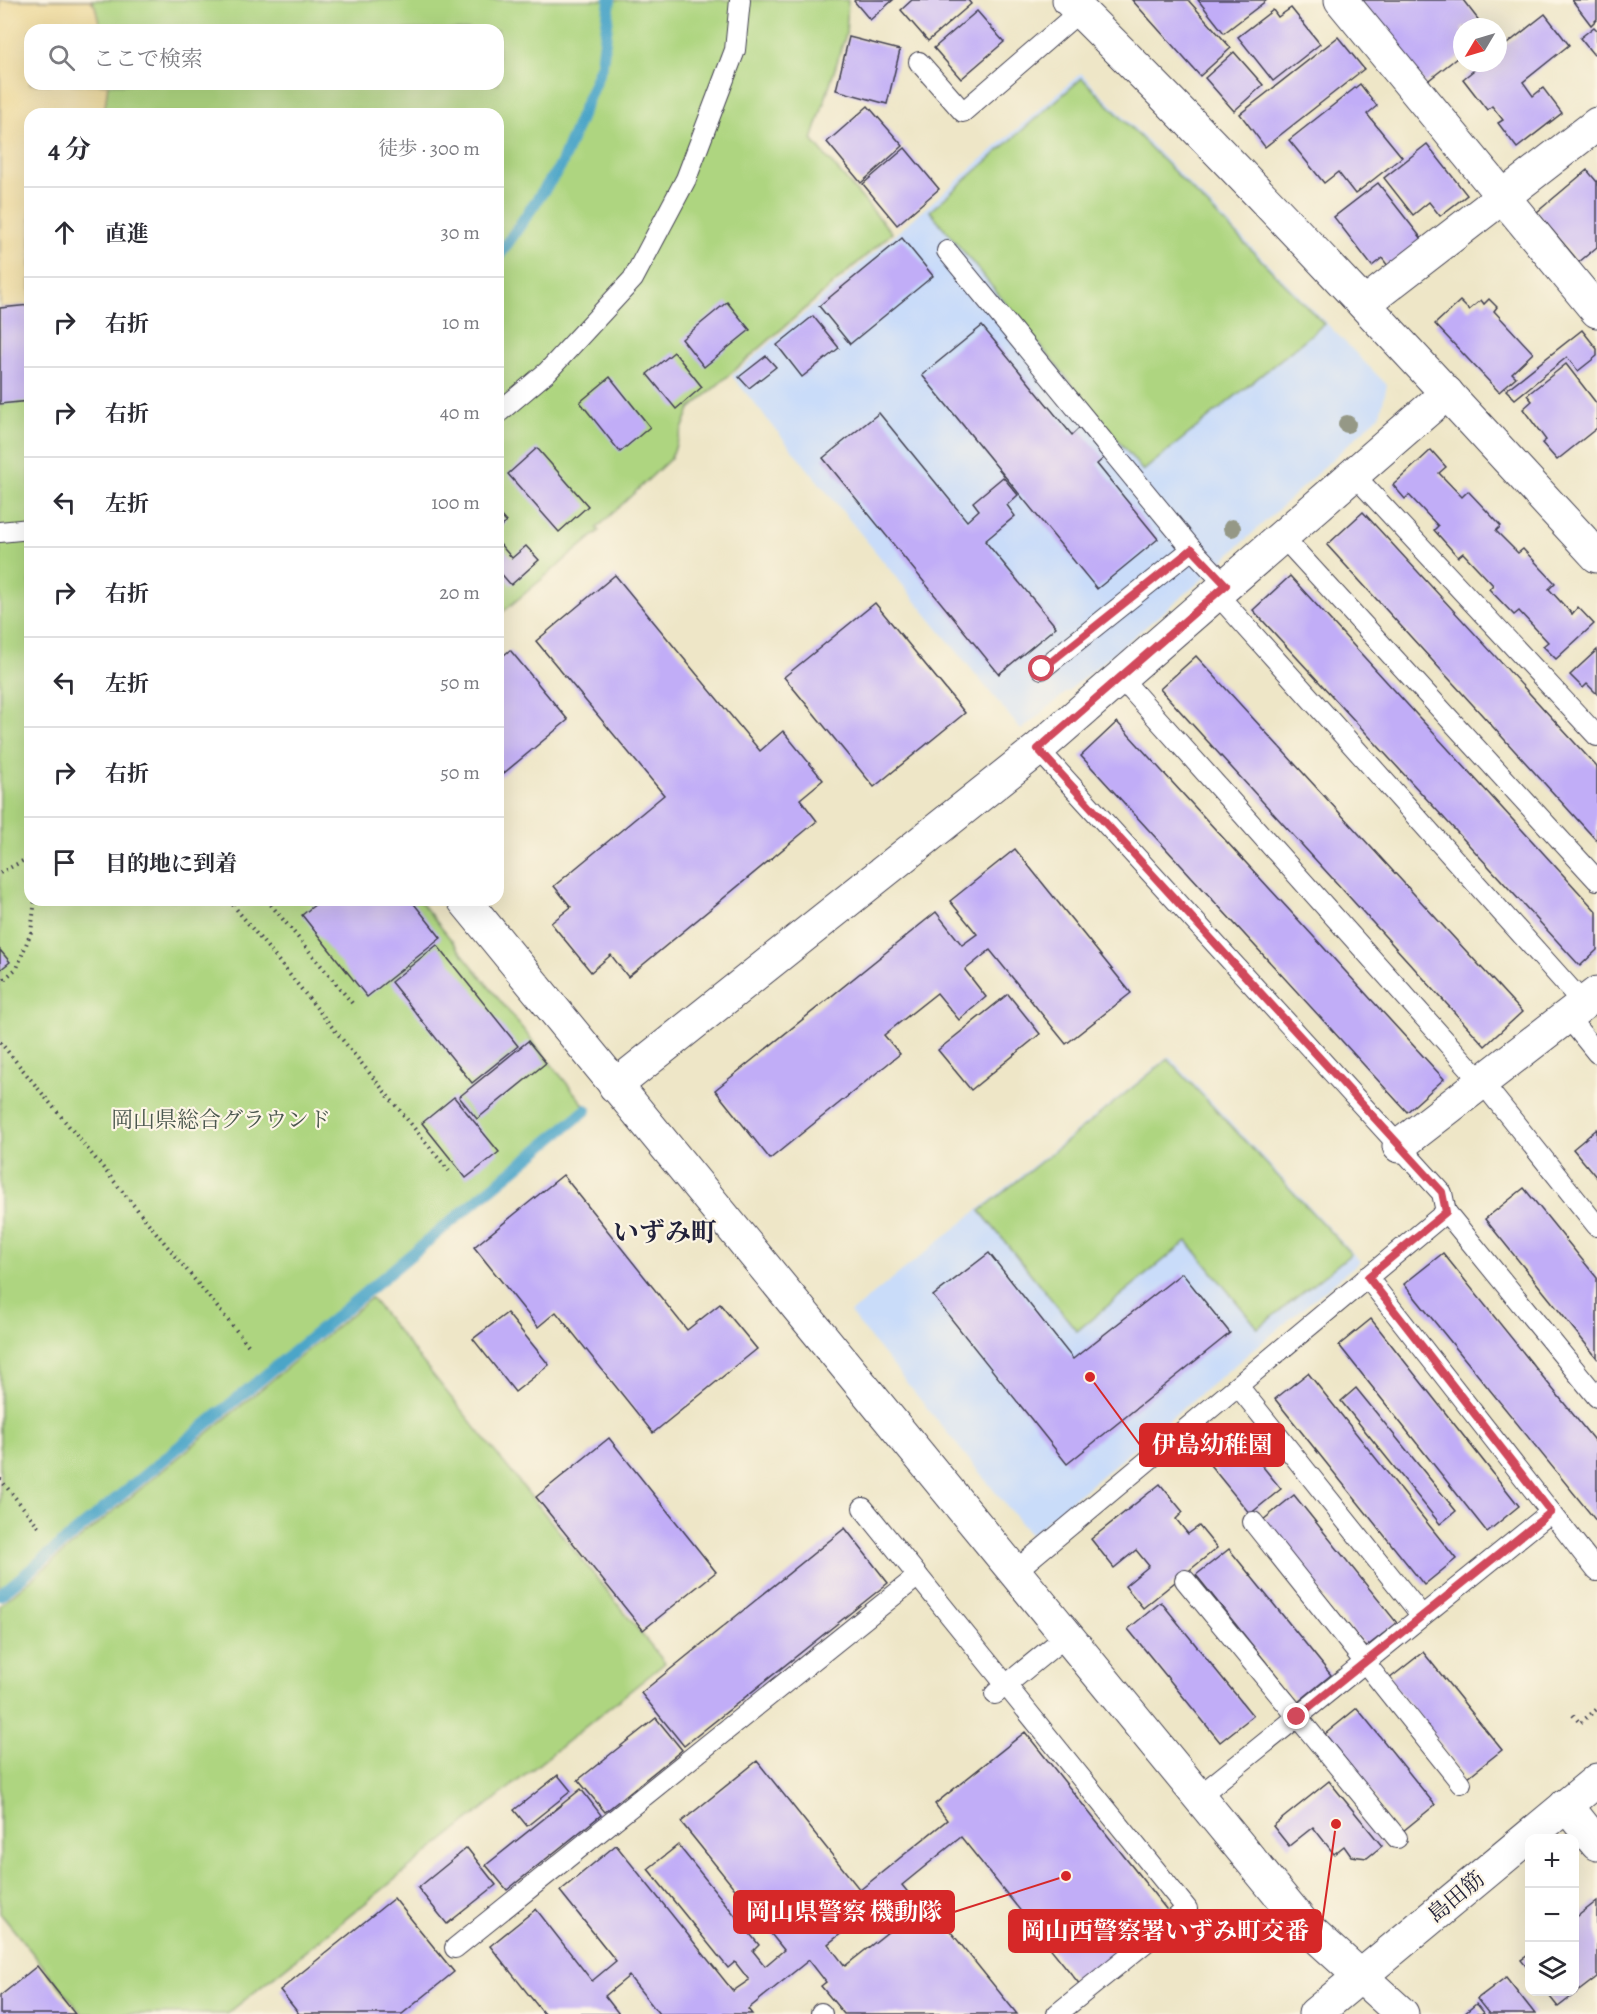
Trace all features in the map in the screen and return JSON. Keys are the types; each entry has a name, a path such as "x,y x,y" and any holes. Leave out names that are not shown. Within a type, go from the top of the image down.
{"street":[{"path":"1341,0 1597,311"},
{"path":"1074,5 1184,115 1364,304 1597,556"},
{"path":"1364,304 1597,124"},
{"path":"615,1086 1038,749 1447,393"},
{"path":"469,906 1013,1573 1304,1925 1402,2014"},
{"path":"1399,1146 1582,1004"},
{"name":"島田筋","path":"1315,2014 1597,1780"},
{"path":"1566,1805 1597,1844"}],"lane":[{"path":"504,408 546,372 633,279 686,179 735,50 740,0"},
{"path":"919,62 963,112 1074,5"},
{"path":"947,251 1192,549 1221,589 1582,1004 1597,1053"},
{"path":"1353,474 1597,736"},
{"path":"0,532 24,530"},
{"path":"1282,536 1597,880"},
{"path":"1042,669 1192,549"},
{"path":"1120,677 1482,1082 1597,1226"},
{"path":"1038,749 1442,1192 1446,1212 1597,1397"},
{"path":"1013,1573 1446,1212"},
{"path":"1368,1277 1597,1571"},
{"path":"1238,1386 1422,1616"},
{"path":"863,1508 918,1576 1001,1689 1187,1909 1057,2014"},
{"path":"1198,1797 1551,1512"},
{"path":"1253,1522 1461,1784"},
{"path":"454,1947 918,1576"},
{"path":"1185,1580 1397,1838"},
{"path":"1001,1689 1066,1636"}],"path":[{"path":"0,873 24,861"},
{"path":"0,983 17,968 31,932 34,906"},
{"path":"234,906 449,1170"},
{"path":"272,906 352,1003"},
{"path":"0,1042 249,1346"},
{"path":"0,1479 39,1527"},
{"path":"1573,1714 1580,1723 1597,1709"}],"shaded area":[{"path":"1081,73 1387,385 1380,415 1202,580 1021,730 732,376"},
{"path":"1169,1056 1360,1261 1030,1535 850,1313"}],"green space":[{"name":"岡山県総合グラウンド","path":"0,0 848,0 846,34 812,140 892,233 690,409 671,458 597,528 599,531 504,611 504,108 24,108 24,906 424,906 585,1106 0,1590"},
{"path":"1082,78 1324,324 1143,471 930,211"},
{"path":"1168,1059 1351,1254 1258,1328 1187,1241 1077,1331 980,1211"},
{"path":"371,1298 665,1663 227,2014 82,2014 0,1913 0,1605"}],"sand":[{"path":"0,0 91,0 100,24 24,24 24,90 107,90 105,108 24,108 24,306 0,308"}],"building":[{"path":"855,0 893,0 870,20"},
{"path":"912,0 968,0 971,4 928,41 901,10"},
{"path":"1132,0 1188,0 1231,48 1200,76"},
{"path":"1198,0 1267,0 1224,33"},
{"path":"1359,0 1463,0 1477,18 1453,18 1453,61 1425,83"},
{"path":"1572,0 1597,0 1597,19 1591,25"},
{"path":"1291,8 1320,44 1273,81 1238,37 1273,10 1278,17"},
{"path":"977,11 1004,42 961,79 934,48"},
{"path":"1545,14 1569,45 1523,82 1533,96 1543,88 1562,113 1517,148 1498,123 1503,120 1492,106 1487,110 1463,79 1472,72 1507,72 1507,44"},
{"path":"1594,27 1597,30 1597,51 1593,54 1580,38"},
{"path":"849,37 900,50 887,104 836,90"},
{"path":"1338,37 1364,69 1265,147 1240,114"},
{"path":"1234,52 1263,85 1234,111 1205,78"},
{"path":"1360,84 1377,106 1367,114 1402,157 1355,194 1338,172 1324,183 1289,140"},
{"path":"868,106 903,146 861,183 827,142"},
{"path":"1427,144 1467,195 1440,216 1429,202 1413,215 1384,178"},
{"path":"905,148 939,189 897,225 863,184"},
{"path":"1587,170 1597,182 1597,247 1579,262 1537,212"},
{"path":"1378,183 1422,239 1388,266 1382,258 1372,266 1334,217"},
{"path":"902,238 933,276 850,344 819,306"},
{"path":"1489,299 1497,307 1494,311 1533,353 1512,373 1516,377 1499,392 1435,324 1460,301 1469,310 1481,300 1484,304"},
{"path":"727,302 750,330 704,367 682,339"},
{"path":"24,306 24,402 0,404 0,308"},
{"path":"813,316 839,348 802,377 777,345"},
{"path":"982,326 1072,435 1079,428 1104,458 1097,464 1158,539 1097,589 922,375"},
{"path":"1582,330 1597,349 1597,356 1578,371 1567,357 1515,399 1506,390"},
{"path":"674,352 702,387 676,409 647,374"},
{"path":"766,356 776,367 749,388 739,377"},
{"path":"1566,364 1597,404 1597,428 1557,460 1542,443 1546,440 1523,409 1532,401 1527,395"},
{"path":"610,377 650,427 620,452 580,402"},
{"path":"879,413 967,521 979,510 973,502 1003,477 1018,495 1007,505 1015,516 985,541 1056,627 999,674 823,458"},
{"path":"537,448 588,506 559,532 508,474"},
{"path":"1431,450 1446,467 1439,473 1462,497 1468,491 1501,526 1496,531 1518,553 1523,549 1555,583 1549,589 1572,614 1578,607 1594,624 1556,659 1543,646 1548,642 1519,611 1514,615 1489,589 1493,585 1463,553 1458,557 1434,530 1438,526 1409,495 1405,499 1393,485"},
{"path":"1363,512 1597,767 1597,841 1327,545"},
{"path":"526,546 539,560 511,585 504,577 504,549 512,558"},
{"path":"615,575 760,751 783,731 823,780 800,799 817,821 628,977 611,955 591,972 551,923 571,907 554,886 664,795 536,641"},
{"path":"1290,576 1597,912 1597,950 1580,966 1253,610"},
{"path":"875,603 965,713 874,787 784,677"},
{"path":"510,650 568,720 504,773 504,655"},
{"path":"1597,650 1597,694 1587,684 1583,688 1570,675"},
{"path":"1196,656 1522,1012 1485,1046 1160,689"},
{"path":"1117,722 1444,1079 1407,1112 1081,756"},
{"path":"1015,849 1131,993 1066,1044 990,950 965,970 986,997 959,1020 937,993 884,1035 900,1054 770,1159 715,1090 936,912 962,945 977,934 950,901"},
{"path":"313,906 416,906 441,938 367,997 302,915"},
{"path":"437,945 518,1046 472,1083 391,982"},
{"path":"0,950 10,962 0,970"},
{"path":"1008,994 1040,1034 971,1090 938,1050"},
{"path":"528,1041 546,1063 477,1119 459,1097"},
{"path":"454,1097 499,1152 466,1178 422,1123"},
{"path":"1597,1129 1597,1178 1573,1149"},
{"path":"563,1175 687,1330 720,1304 757,1349 653,1433 556,1312 538,1327 474,1247"},
{"path":"1524,1188 1597,1278 1597,1358 1485,1219"},
{"path":"989,1253 1073,1359 1182,1273 1230,1333 1067,1464 933,1296"},
{"path":"1443,1253 1597,1444 1597,1522 1404,1284"},
{"path":"507,1313 549,1365 515,1392 473,1339"},
{"path":"1371,1319 1519,1506 1487,1532 1339,1345"},
{"path":"1308,1373 1456,1559 1424,1585 1275,1399"},
{"path":"1356,1388 1456,1511 1440,1524 1341,1401"},
{"path":"1237,1435 1281,1489 1250,1514 1206,1460"},
{"path":"609,1438 716,1572 643,1630 536,1497"},
{"path":"1160,1484 1183,1512 1176,1519 1188,1534 1199,1526 1217,1548 1143,1608 1125,1586 1149,1566 1136,1550 1114,1568 1091,1539"},
{"path":"1294,1495 1397,1623 1366,1647 1263,1520"},
{"path":"845,1528 888,1583 684,1746 641,1693"},
{"path":"1229,1549 1331,1675 1298,1702 1196,1575"},
{"path":"1161,1602 1253,1716 1220,1742 1128,1629"},
{"path":"1423,1652 1502,1750 1468,1777 1389,1679"},
{"path":"1357,1708 1435,1805 1403,1831 1325,1734"},
{"path":"656,1718 682,1750 605,1812 578,1780"},
{"path":"1025,1732 1170,1914 1081,1986 961,1837 902,1885 920,1907 926,1901 1017,2014 844,2014 821,1986 826,1982 809,1960 748,2009 752,2014 659,2014 629,1976 605,1996 619,2014 544,2014 490,1946 536,1909 592,1981 616,1961 560,1891 616,1845 733,1991 749,1980 735,1962 728,1968 648,1869 678,1845 759,1945 753,1951 765,1966 784,1950 681,1822 757,1761 860,1890 947,1820 935,1804","holes":["886,1898 903,1920 845,1966 828,1944"]},
{"path":"558,1775 571,1791 527,1826 514,1810"},
{"path":"1329,1781 1382,1846 1367,1858 1351,1856 1344,1846 1334,1854 1313,1827 1289,1846 1273,1826"},
{"path":"581,1789 601,1815 507,1890 486,1865"},
{"path":"467,1848 496,1885 447,1924 418,1888"},
{"path":"394,1898 454,1972 402,2014 299,2014 280,1990"},
{"path":"1597,1901 1597,1977 1579,1991 1579,1942 1579,1915"},
{"path":"37,1966 75,2014 0,2014 0,1996"},
{"path":"1506,1977 1535,2014 1489,2014 1477,1999"},
{"path":"1549,1996 1572,1996 1558,2007"},
{"path":"1476,2004 1484,2014 1464,2014"}],"waterway":[{"path":"504,248 561,165 602,64 610,0"},
{"path":"0,1595 586,1110"}],"place":[{"name":"伊島幼稚園","path":"1090,1377"},
{"name":"岡山西警察署いずみ町交番","path":"1336,1824"},
{"name":"岡山県警察 機動隊","path":"1066,1876"}],"district":[{"name":"いずみ町","path":"665,1232"}],"route":[{"path":"1042,669 1192,549 1226,585 1038,749 1442,1192 1446,1212 1368,1277 1551,1512 1297,1717"}]}
